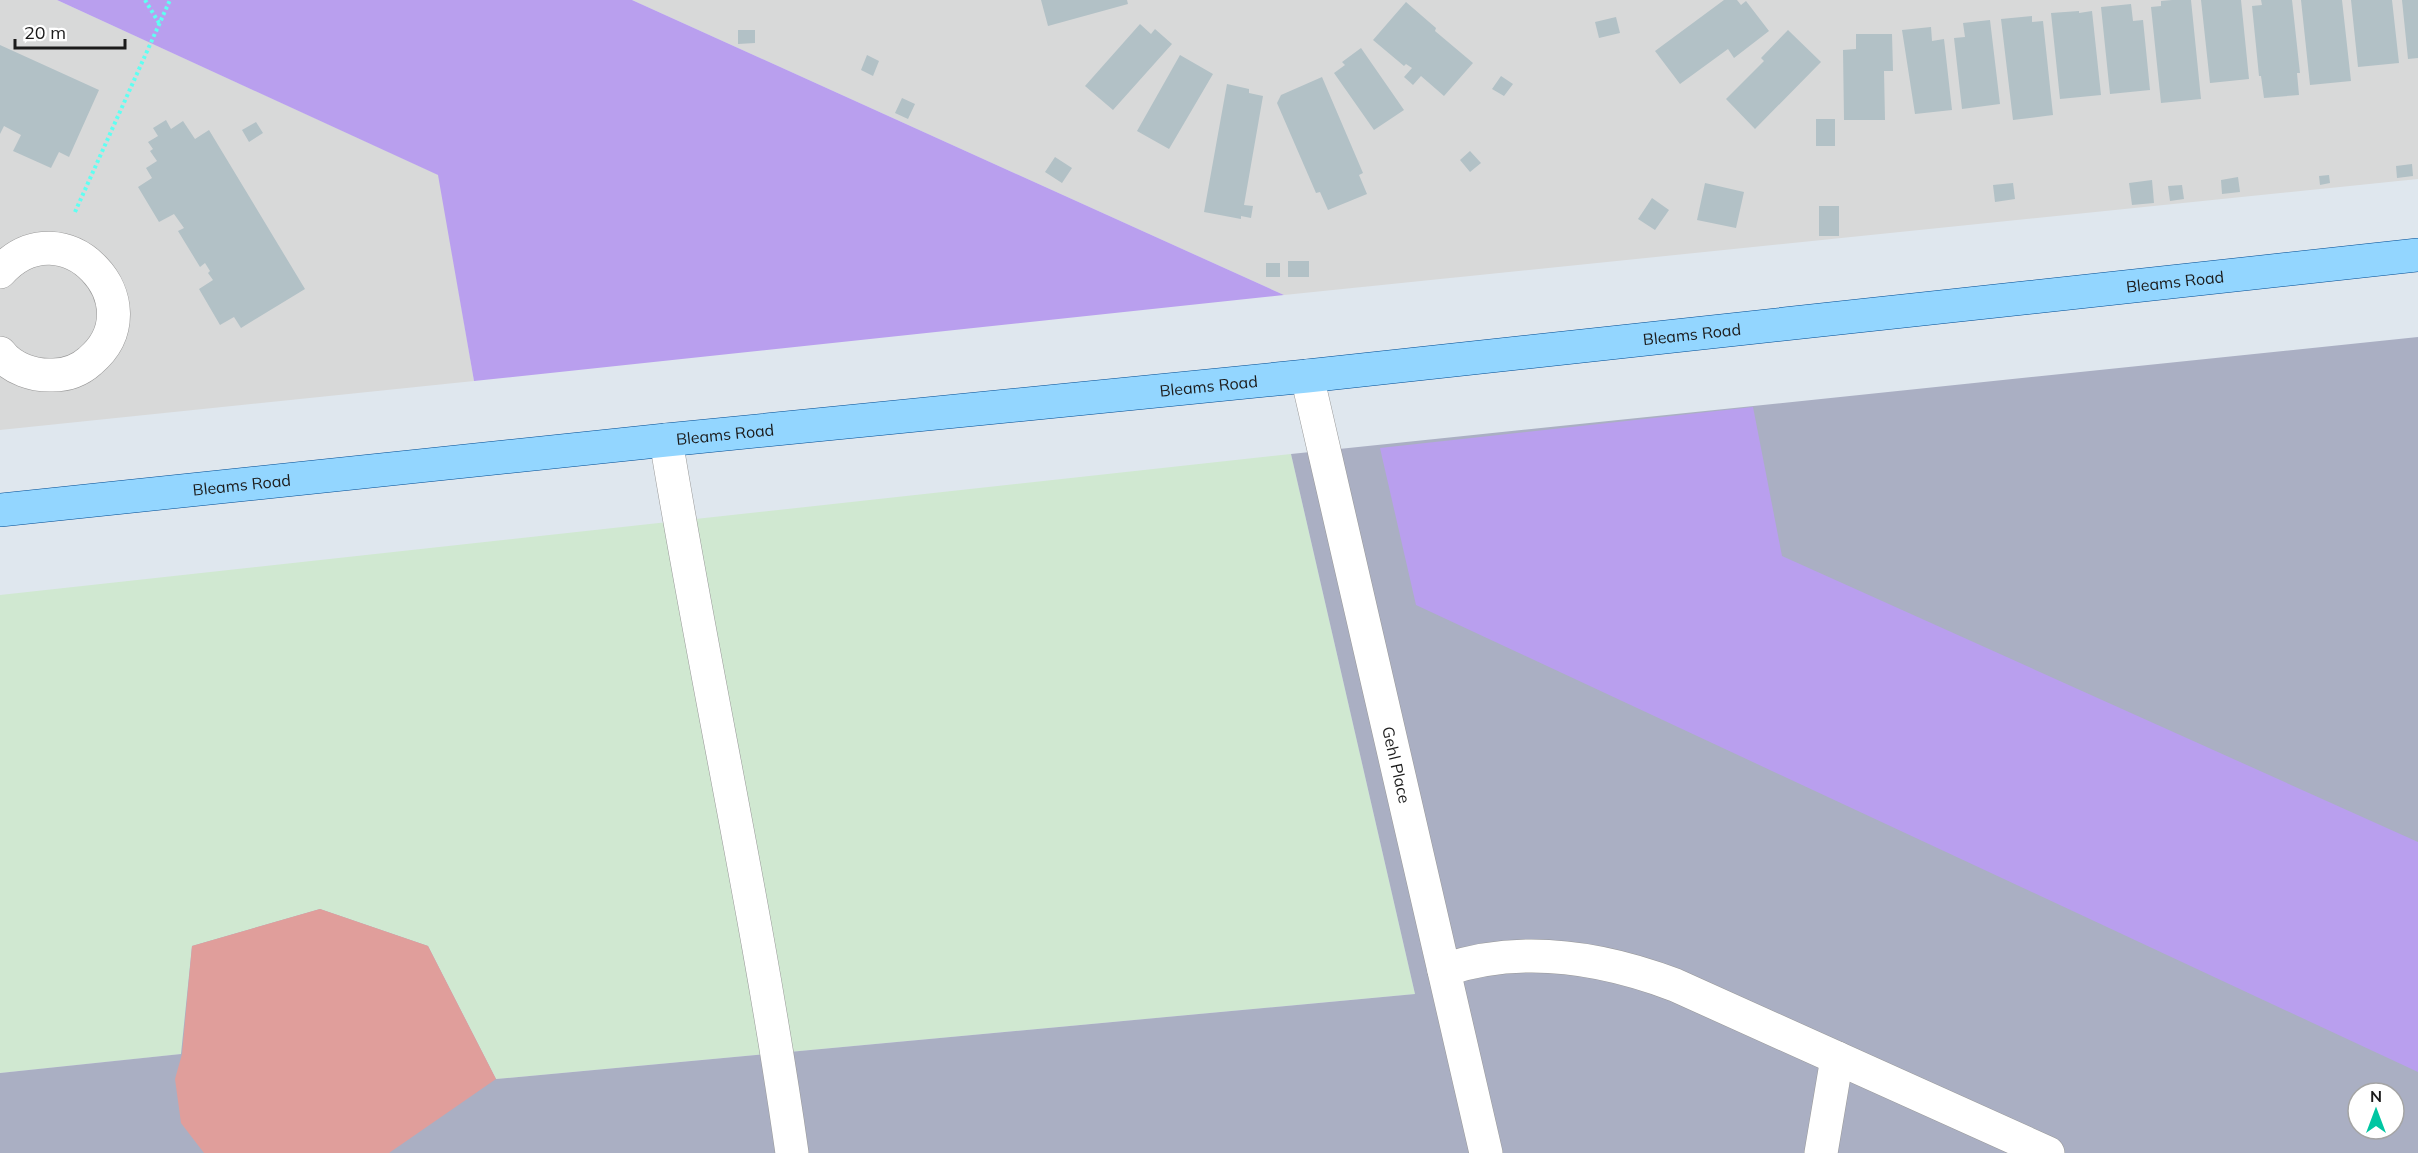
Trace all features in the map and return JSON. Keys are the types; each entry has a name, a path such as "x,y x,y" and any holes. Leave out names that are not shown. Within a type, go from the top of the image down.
{"main road":[{"name":"Bleams Road","path":"0,510 1308,376 2418,255"}],"street":[{"path":"0,353 20,369 40,376 62,375 82,368 98,355 109,336 113,316 111,295 102,276 88,261 69,251 49,248 28,251 3,261"},
{"name":"Gehl Place","path":"1308,376 1486,1153"},
{"path":"666,440 693,601 778,1053 792,1153"},
{"path":"1444,970 1509,957 1577,958 1610,964 1675,985 2048,1153"},
{"path":"1821,1153 1837,1058"}],"path":[{"path":"145,0 160,24"},
{"path":"75,212 170,0"}],"shaded area":[{"path":"0,0 57,0 439,175 474,381 0,430"},
{"path":"57,0 632,0 1284,295 474,381 438,175"},
{"path":"632,0 2418,0 2418,179 1284,295"},
{"path":"2418,337 2418,1153 0,1153 0,1073 181,1054 192,946 320,909 428,946 496,1079 1415,994 1291,454"},
{"path":"1753,407 1782,556 2418,842 2418,1072 1416,605 1380,448"},
{"path":"1291,454 1415,994 496,1079 428,946 192,946 182,1054 0,1073 0,595"},
{"path":"320,909 428,946 496,1079 389,1153 204,1153 181,1123 175,1079 182,1054 192,946"}],"building":[{"path":"1041,0 1127,0 1128,4 1048,26"},
{"path":"1724,0 1737,0 1741,5 1746,1 1769,31 1734,58 1728,49 1680,84 1655,51"},
{"path":"2191,0 2201,99 2161,103 2151,7 2161,6 2161,1"},
{"path":"2201,0 2241,0 2249,79 2210,83"},
{"path":"2261,0 2292,0 2300,73 2297,73 2299,95 2264,98 2261,76 2259,76 2252,6 2262,5"},
{"path":"2301,0 2342,0 2351,81 2310,85"},
{"path":"2351,0 2392,0 2399,63 2358,67"},
{"path":"2402,0 2418,0 2418,58 2408,59"},
{"path":"1406,2 1436,28 1435,31 1473,63 1444,96 1421,76 1413,85 1404,77 1412,68 1406,64 1404,66 1373,40"},
{"path":"2131,4 2133,21 2143,20 2150,90 2110,94 2101,7"},
{"path":"2079,11 2079,13 2092,11 2101,95 2060,99 2051,13"},
{"path":"2032,16 2032,22 2043,21 2053,115 2013,120 2001,19"},
{"path":"1616,17 1620,33 1599,38 1595,22"},
{"path":"1990,20 2000,104 1962,109 1954,38 1965,37 1963,23"},
{"path":"1140,24 1151,34 1155,29 1172,44 1113,110 1085,86"},
{"path":"1931,27 1932,41 1944,39 1952,110 1915,114 1902,30"},
{"path":"738,30 755,30 755,43 738,44"},
{"path":"1788,30 1821,62 1755,129 1726,99 1764,61 1761,58"},
{"path":"1856,34 1892,34 1893,71 1884,71 1885,120 1844,120 1843,50 1856,49"},
{"path":"0,45 99,90 69,157 59,152 51,168 13,151 21,135 4,126 0,134"},
{"path":"1361,48 1404,110 1374,130 1334,73 1345,65 1342,62"},
{"path":"867,55 879,61 873,76 861,70"},
{"path":"1180,55 1213,74 1169,149 1137,131"},
{"path":"1501,76 1513,84 1504,96 1492,89"},
{"path":"1322,77 1363,173 1359,175 1367,194 1328,210 1320,192 1316,193 1277,103 1281,95"},
{"path":"1227,84 1249,89 1249,93 1263,96 1244,205 1253,206 1251,218 1241,216 1241,219 1204,212"},
{"path":"902,98 915,104 908,119 895,113"},
{"path":"1816,119 1835,119 1835,146 1816,146"},
{"path":"166,120 171,129 183,121 195,139 209,130 305,289 241,328 234,317 220,325 199,289 213,280 208,273 210,271 205,263 200,267 178,231 184,228 174,214 159,222 138,187 152,178 146,168 157,161 150,151 153,149 148,142 158,136 153,128"},
{"path":"256,122 263,133 249,142 242,130"},
{"path":"1470,151 1481,163 1470,172 1460,160"},
{"path":"1055,157 1072,168 1062,183 1045,172"},
{"path":"2412,164 2413,176 2397,178 2396,166"},
{"path":"2329,175 2330,183 2320,185 2319,176"},
{"path":"2238,177 2240,192 2222,194 2221,180"},
{"path":"2152,180 2154,203 2132,205 2129,183"},
{"path":"1705,183 1744,192 1736,228 1697,220"},
{"path":"2013,183 2015,199 1995,202 1993,185"},
{"path":"2182,185 2184,199 2170,201 2168,186"},
{"path":"1652,198 1669,210 1655,230 1638,219"},
{"path":"1819,206 1839,206 1839,236 1819,236"},
{"path":"1288,261 1309,261 1309,277 1288,277"},
{"path":"1266,263 1280,263 1280,277 1266,277"}]}
